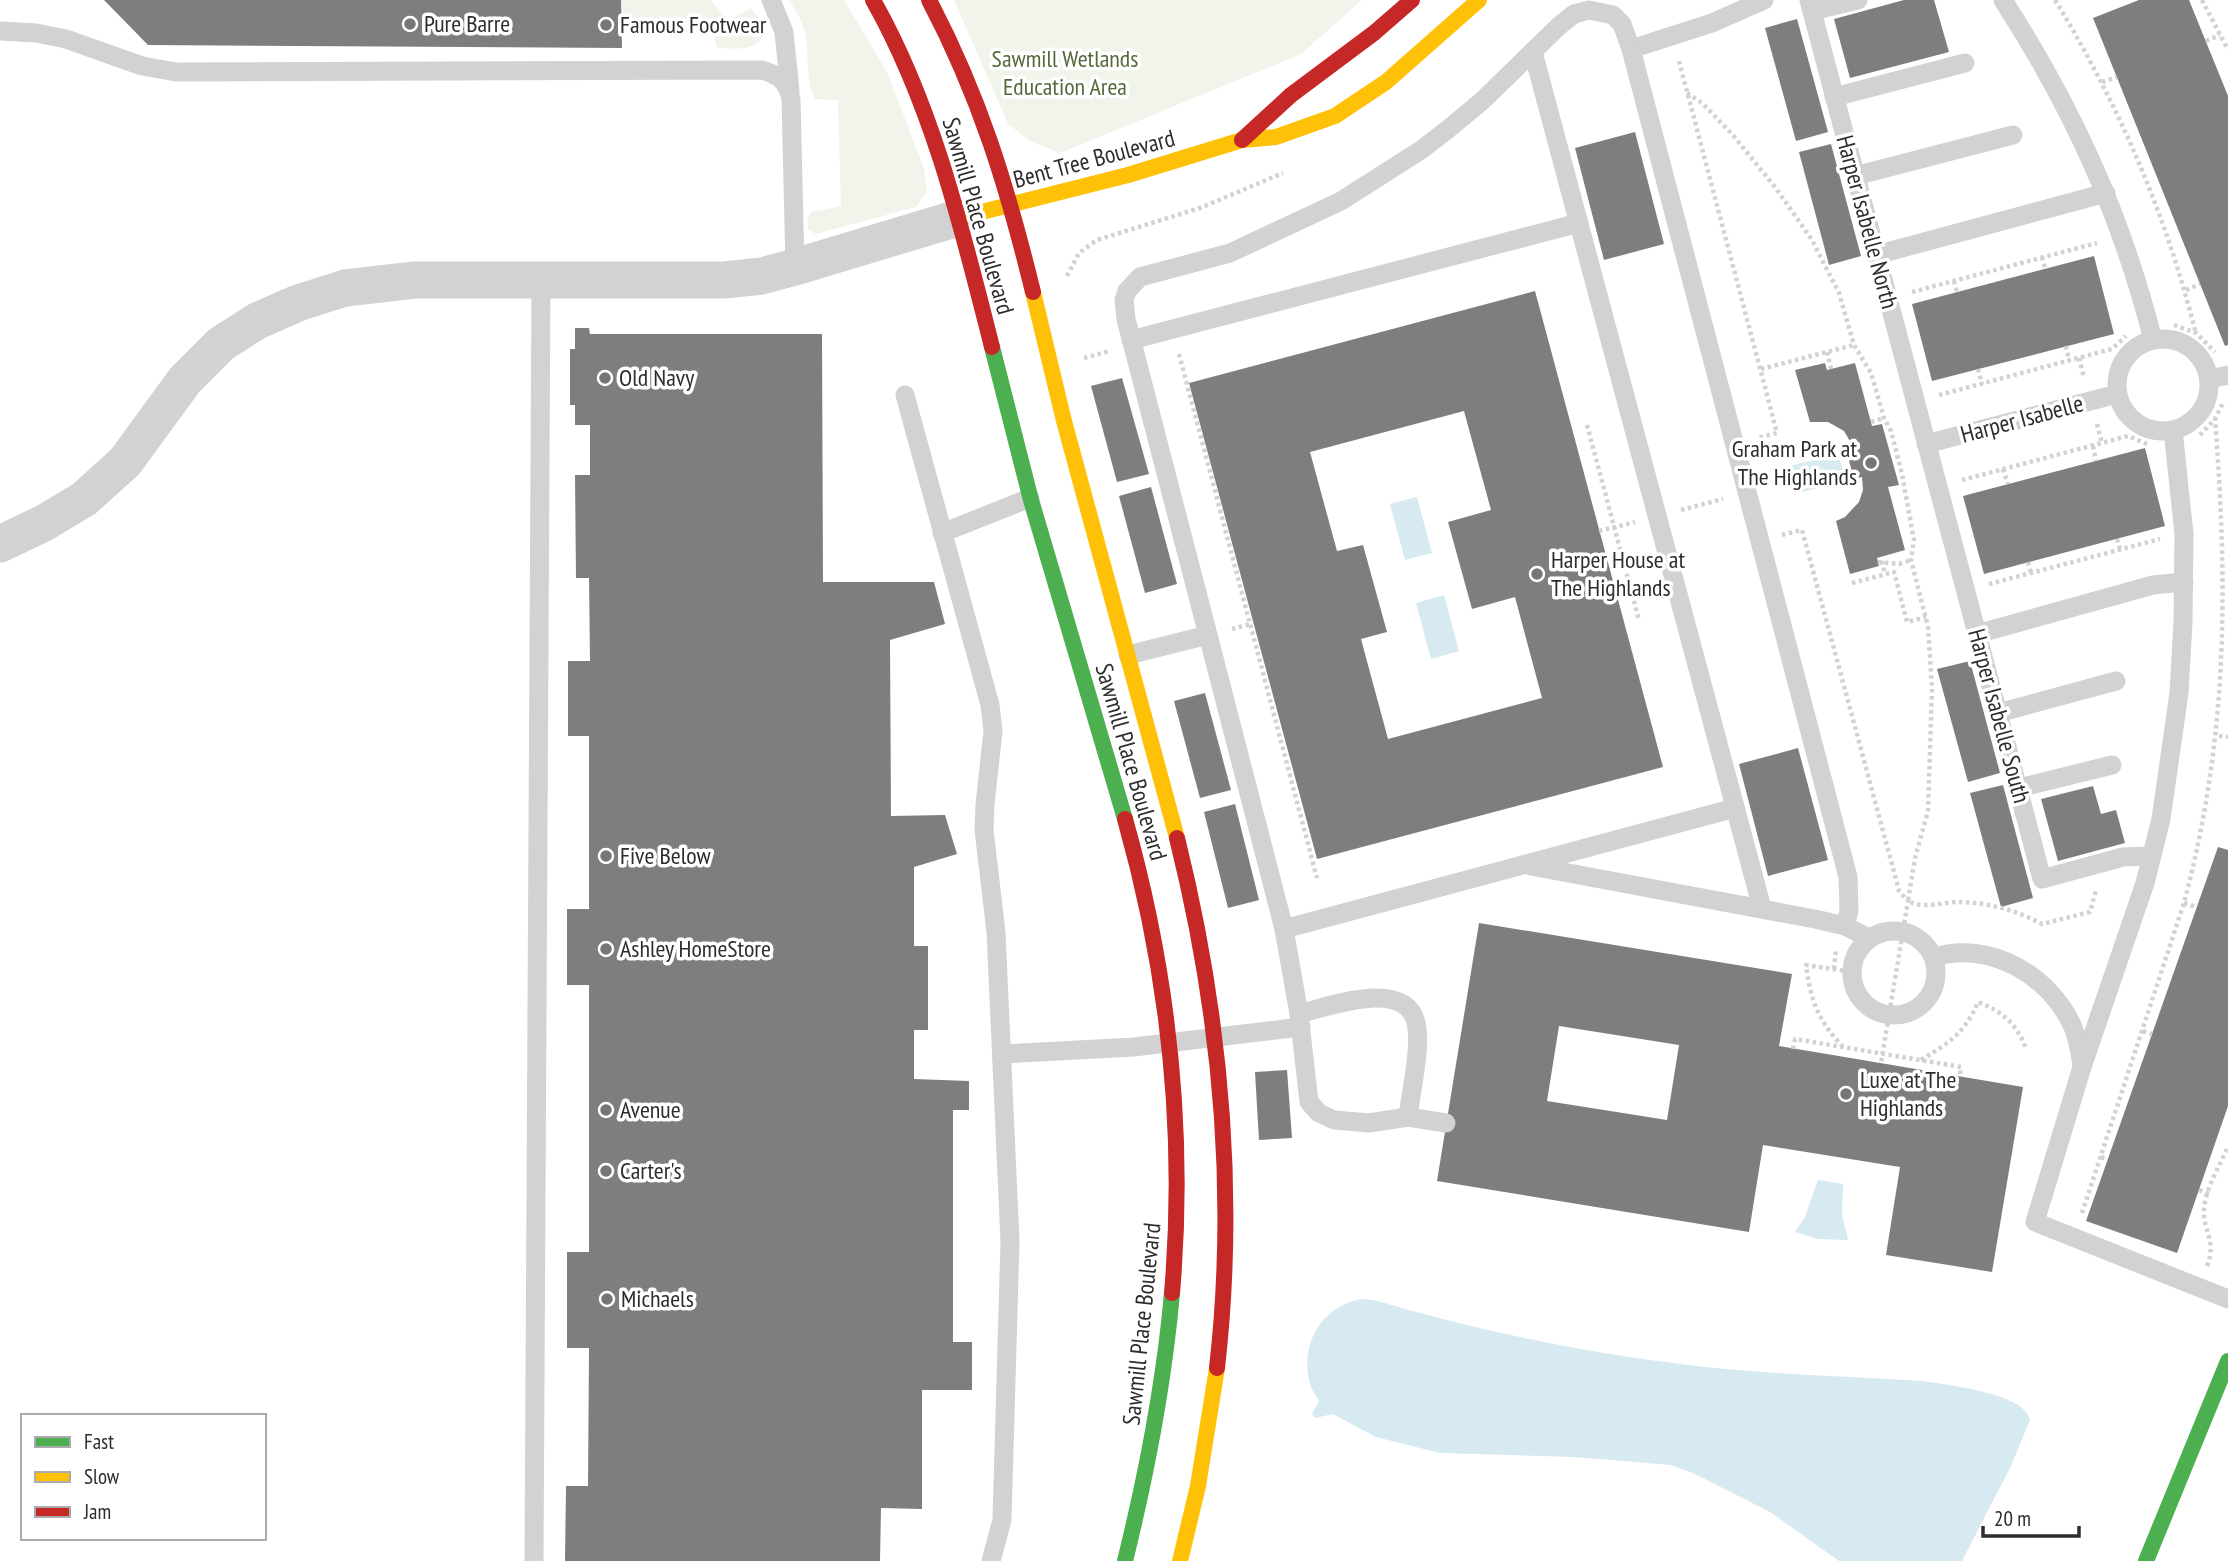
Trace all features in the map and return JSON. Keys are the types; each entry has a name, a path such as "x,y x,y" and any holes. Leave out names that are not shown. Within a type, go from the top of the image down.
{"street":[{"name":"Sawmill Place Boulevard","path":"873,0 892,31 924,111 958,218 1030,498 1130,836 1155,942 1172,1043 1176,1097 1174,1268 1158,1412 1142,1498 1125,1561"},
{"name":"Sawmill Place Boulevard","path":"929,0 944,26 984,122 1011,205 1064,421 1169,804 1202,950 1226,1153 1222,1334 1198,1495 1180,1561"},
{"name":"Bent Tree Boulevard","path":"1242,140 1291,95 1374,33 1412,0"},
{"name":"Bent Tree Boulevard","path":"958,218 1128,175 1242,140 1276,137 1335,116 1386,82 1479,0"},
{"path":"0,544 44,523 84,499 125,463 185,380 220,344 257,321 298,303 349,287 415,280 724,281 762,276 796,267 958,218"},
{"path":"2146,1561 2228,1361"}],"lane":[{"path":"771,0 784,32 791,99 796,267"},
{"path":"1631,49 1712,23 1764,0"},
{"path":"1810,6 1858,0"},
{"path":"2003,0 2077,125 2106,193 2136,276 2153,340 2168,339 2189,346 2219,377 2202,411 2192,422 2173,430 2184,534 2182,655 2173,752 2161,819 2152,856 2082,1067 2035,1222 2228,1299"},
{"name":"Harper Isabelle North","path":"1810,6 1926,444"},
{"path":"1446,1123 1408,1116 1369,1123 1335,1120 1319,1113 1309,1102 1300,1021 1284,929 1137,364 1124,300 1132,283 1140,277 1230,253 1341,201 1422,150 1482,101 1566,19 1590,10 1606,12 1618,20 1631,49 1848,877 1849,911 1845,926"},
{"path":"0,31 36,33 66,39 142,66 176,72 762,70 776,74 788,85 791,99"},
{"path":"1533,52 1762,908"},
{"path":"1834,97 1965,63"},
{"path":"1855,176 2012,135"},
{"path":"1876,255 2106,193"},
{"path":"1131,340 1579,223"},
{"path":"534,1561 541,281"},
{"name":"Harper Isabelle","path":"2153,340 2134,349 2124,360 2118,373 2118,394 2122,407 2136,423 2157,431 2173,430"},
{"name":"Harper Isabelle","path":"1926,444 2118,394"},
{"path":"905,395 990,705 993,732 984,830 996,932 1010,1241 1002,1520 991,1561"},
{"name":"Harper Isabelle South","path":"1926,444 2042,879 2123,857 2152,856"},
{"path":"942,533 1030,498"},
{"path":"1977,634 2153,585 2184,582"},
{"path":"1128,655 1208,635"},
{"path":"1998,713 2116,681"},
{"path":"2019,788 2112,765"},
{"path":"1284,929 1735,808"},
{"path":"1526,865 1762,908 1845,926 1869,938"},
{"path":"1889,931 1902,931 1926,944 1937,968 1936,981 1931,994 1912,1012 1889,1015 1874,1010 1863,1002 1856,991 1852,972 1857,953 1869,938 1889,931"},
{"path":"1934,957 1952,952 1982,954 2009,962 2035,979 2054,998 2073,1027 2082,1067"},
{"path":"1002,1054 1214,1038 1300,1021 1373,997 1393,1000 1408,1009 1415,1019 1418,1035 1408,1116"}],"path":[{"path":"2055,0 2102,82 2150,184 2186,290 2196,334"},
{"path":"2202,0 2228,50"},
{"path":"2206,41 2220,34"},
{"path":"1679,61 1777,433 1752,439"},
{"path":"2102,82 2117,77"},
{"path":"1687,93 1722,122 1800,220 1839,293 1854,345 1871,373 1884,418 1891,431 1902,474 1914,540 1912,560 1926,617 1932,689 1929,802 1915,858 1881,1063"},
{"path":"2150,184 2159,181"},
{"path":"1887,299 2121,236"},
{"path":"2042,257 2045,268"},
{"path":"1954,281 1957,292"},
{"path":"2186,290 2200,284"},
{"path":"2173,324 2204,338 2218,355"},
{"path":"1935,396 2112,349 2131,333"},
{"path":"1760,369 1854,345"},
{"path":"2066,346 2069,360"},
{"path":"1827,352 1831,369"},
{"path":"1137,364 1179,354 1317,877"},
{"path":"1978,369 1982,384"},
{"path":"2194,439 2216,419 2224,399"},
{"path":"1871,422 1884,418"},
{"path":"1587,425 1639,620"},
{"path":"1951,483 2128,436 2156,447"},
{"path":"2093,446 2096,461"},
{"path":"2221,469 2228,470"},
{"path":"2003,470 2008,484"},
{"path":"1777,536 1802,530 1899,891 1908,901 1919,905 1962,902 1987,905 2023,915 2042,924 2090,912 2097,887"},
{"path":"1965,591 2184,534"},
{"path":"2117,538 2120,549"},
{"path":"1885,574 1880,561 1899,564 1912,560"},
{"path":"2028,562 2031,573"},
{"path":"1852,583 1894,572 1908,622 1926,617"},
{"path":"2219,736 2228,737"},
{"path":"2184,903 2197,906"},
{"path":"1843,1047 1818,1014 1811,995 1806,965 1852,972"},
{"path":"1920,1060 1958,1035 1978,1002 2007,1017 2019,1032 2026,1049"},
{"path":"2143,1031 2152,1034"},
{"path":"1793,1049 1796,1039 1961,1067 1960,1076"},
{"path":"2204,1273 2212,1248 2204,1212 2208,1194 2228,1146"},
{"path":"2101,1157 2108,1159"},
{"path":"2199,1190 2208,1194"}],"green space":[{"path":"621,0 711,0 728,21 751,8 760,19 765,33 757,44 751,47 717,48 709,18 621,22"},
{"path":"789,0 844,0 888,74 924,169 927,192 916,207 816,234 808,229 807,220 811,212 841,206 838,100 815,99 810,83 805,35 800,19"},
{"name":"Sawmill Wetlands Education Area","path":"954,0 1362,0 1301,54 1060,153 1030,141 1008,124"}],"shaded area":[{"path":"1835,455 1842,467 1842,481 1803,492 1796,491 1790,471 1793,465"},
{"path":"1417,497 1432,553 1405,560 1390,504"},
{"path":"1444,595 1459,651 1431,659 1416,603"},
{"path":"1818,1180 1843,1184 1842,1214 1848,1240 1818,1239 1795,1232 1805,1217"},
{"path":"1362,1299 1504,1334 1636,1358 1750,1371 1923,1381 1966,1388 2015,1403 2025,1411 2030,1420 2010,1468 1962,1561 1839,1561 1770,1512 1693,1473 1671,1465 1574,1457 1440,1453 1376,1437 1333,1414 1315,1418 1312,1414 1319,1401 1311,1387 1308,1372 1310,1343 1324,1319 1334,1310"}],"building":[{"path":"104,0 621,0 622,48 148,45"},
{"path":"1904,0 1934,0 1949,52 1850,78 1834,19"},
{"path":"2139,0 2189,0 2228,96 2228,345 2225,346 2093,18"},
{"path":"1797,19 1828,132 1796,141 1765,28"},
{"path":"1635,132 1664,244 1604,260 1575,148"},
{"path":"1831,144 1861,256 1829,265 1799,152"},
{"path":"2094,256 2114,334 1932,381 1912,304"},
{"name":"Harper House at The Highlands","path":"1535,291 1663,767 1317,859 1189,383","holes":["1464,411 1491,510 1448,522 1472,609 1515,597 1542,698 1388,739 1361,639 1387,632 1363,545 1337,551 1310,452"]},
{"path":"575,328 589,328 590,334 822,334 823,582 934,582 945,624 890,640 891,816 945,815 957,854 914,867 914,946 928,946 928,1030 914,1030 914,1079 969,1081 969,1110 953,1110 953,1342 972,1342 972,1390 922,1390 922,1509 881,1508 880,1561 565,1561 566,1486 588,1486 589,1348 567,1348 567,1252 589,1252 589,985 567,985 567,909 589,909 589,736 568,736 568,661 590,661 589,578 576,578 575,475 590,475 590,425 575,425 575,405 570,405 570,349 575,349"},
{"name":"Graham Park at The Highlands","path":"1825,363 1827,370 1855,363 1872,426 1882,424 1899,485 1888,487 1905,550 1877,558 1879,566 1850,574 1836,521 1845,517 1859,502 1863,490 1862,477 1854,479 1846,450 1854,448 1844,431 1828,422 1810,422 1795,370"},
{"path":"1122,378 1149,474 1117,482 1091,386"},
{"path":"2145,448 2165,526 1984,574 1963,496"},
{"path":"1151,487 1177,584 1145,593 1119,496"},
{"path":"1970,661 2000,773 1968,782 1937,669"},
{"path":"1205,693 1231,790 1200,798 1174,701"},
{"path":"1798,748 1828,860 1768,876 1739,764"},
{"path":"2003,785 2033,898 2001,907 1970,793"},
{"path":"2093,786 2101,814 2116,810 2125,843 2058,861 2041,799"},
{"path":"1235,804 1259,900 1228,908 1204,812"},
{"path":"2218,847 2228,850 2228,1106 2177,1253 2086,1221"},
{"name":"Luxe at The Highlands","path":"1479,923 1792,974 1779,1046 2023,1087 1992,1272 1886,1255 1900,1167 1763,1145 1749,1232 1437,1181","holes":["1559,1026 1679,1045 1667,1120 1547,1101"]},
{"path":"1287,1070 1292,1138 1259,1140 1255,1072"}],"traffic: fast":[{"path":"992,347 1031,500 1125,819"},
{"path":"1125,1561 1154,1428 1172,1293"},
{"path":"2146,1561 2228,1361"}],"traffic: slow":[{"path":"958,218 1128,175 1242,140 1276,137 1335,116 1386,82 1479,0"},
{"path":"1033,292 1064,421 1177,838"},
{"path":"1180,1561 1198,1486 1217,1368"}],"traffic: jam":[{"path":"873,0 913,82 929,125 957,213 992,347"},
{"path":"929,0 963,72 990,143 1013,215 1033,292"},
{"path":"1242,140 1291,95 1374,33 1412,0"},
{"path":"1125,819 1153,936 1170,1053 1177,1172 1172,1293"},
{"path":"1177,838 1204,969 1221,1101 1225,1235 1217,1368"}],"place":[{"name":"Pure Barre","path":"410,24"},
{"name":"Famous Footwear","path":"606,25"},
{"name":"Old Navy","path":"605,378"},
{"name":"Graham Park at The Highlands","path":"1871,463"},
{"name":"Harper House at The Highlands","path":"1537,574"},
{"name":"Five Below","path":"606,856"},
{"name":"Ashley HomeStore","path":"606,949"},
{"name":"Luxe at The Highlands","path":"1846,1094"},
{"name":"Avenue","path":"606,1110"},
{"name":"Carter's","path":"606,1171"},
{"name":"Michaels","path":"607,1299"}]}
